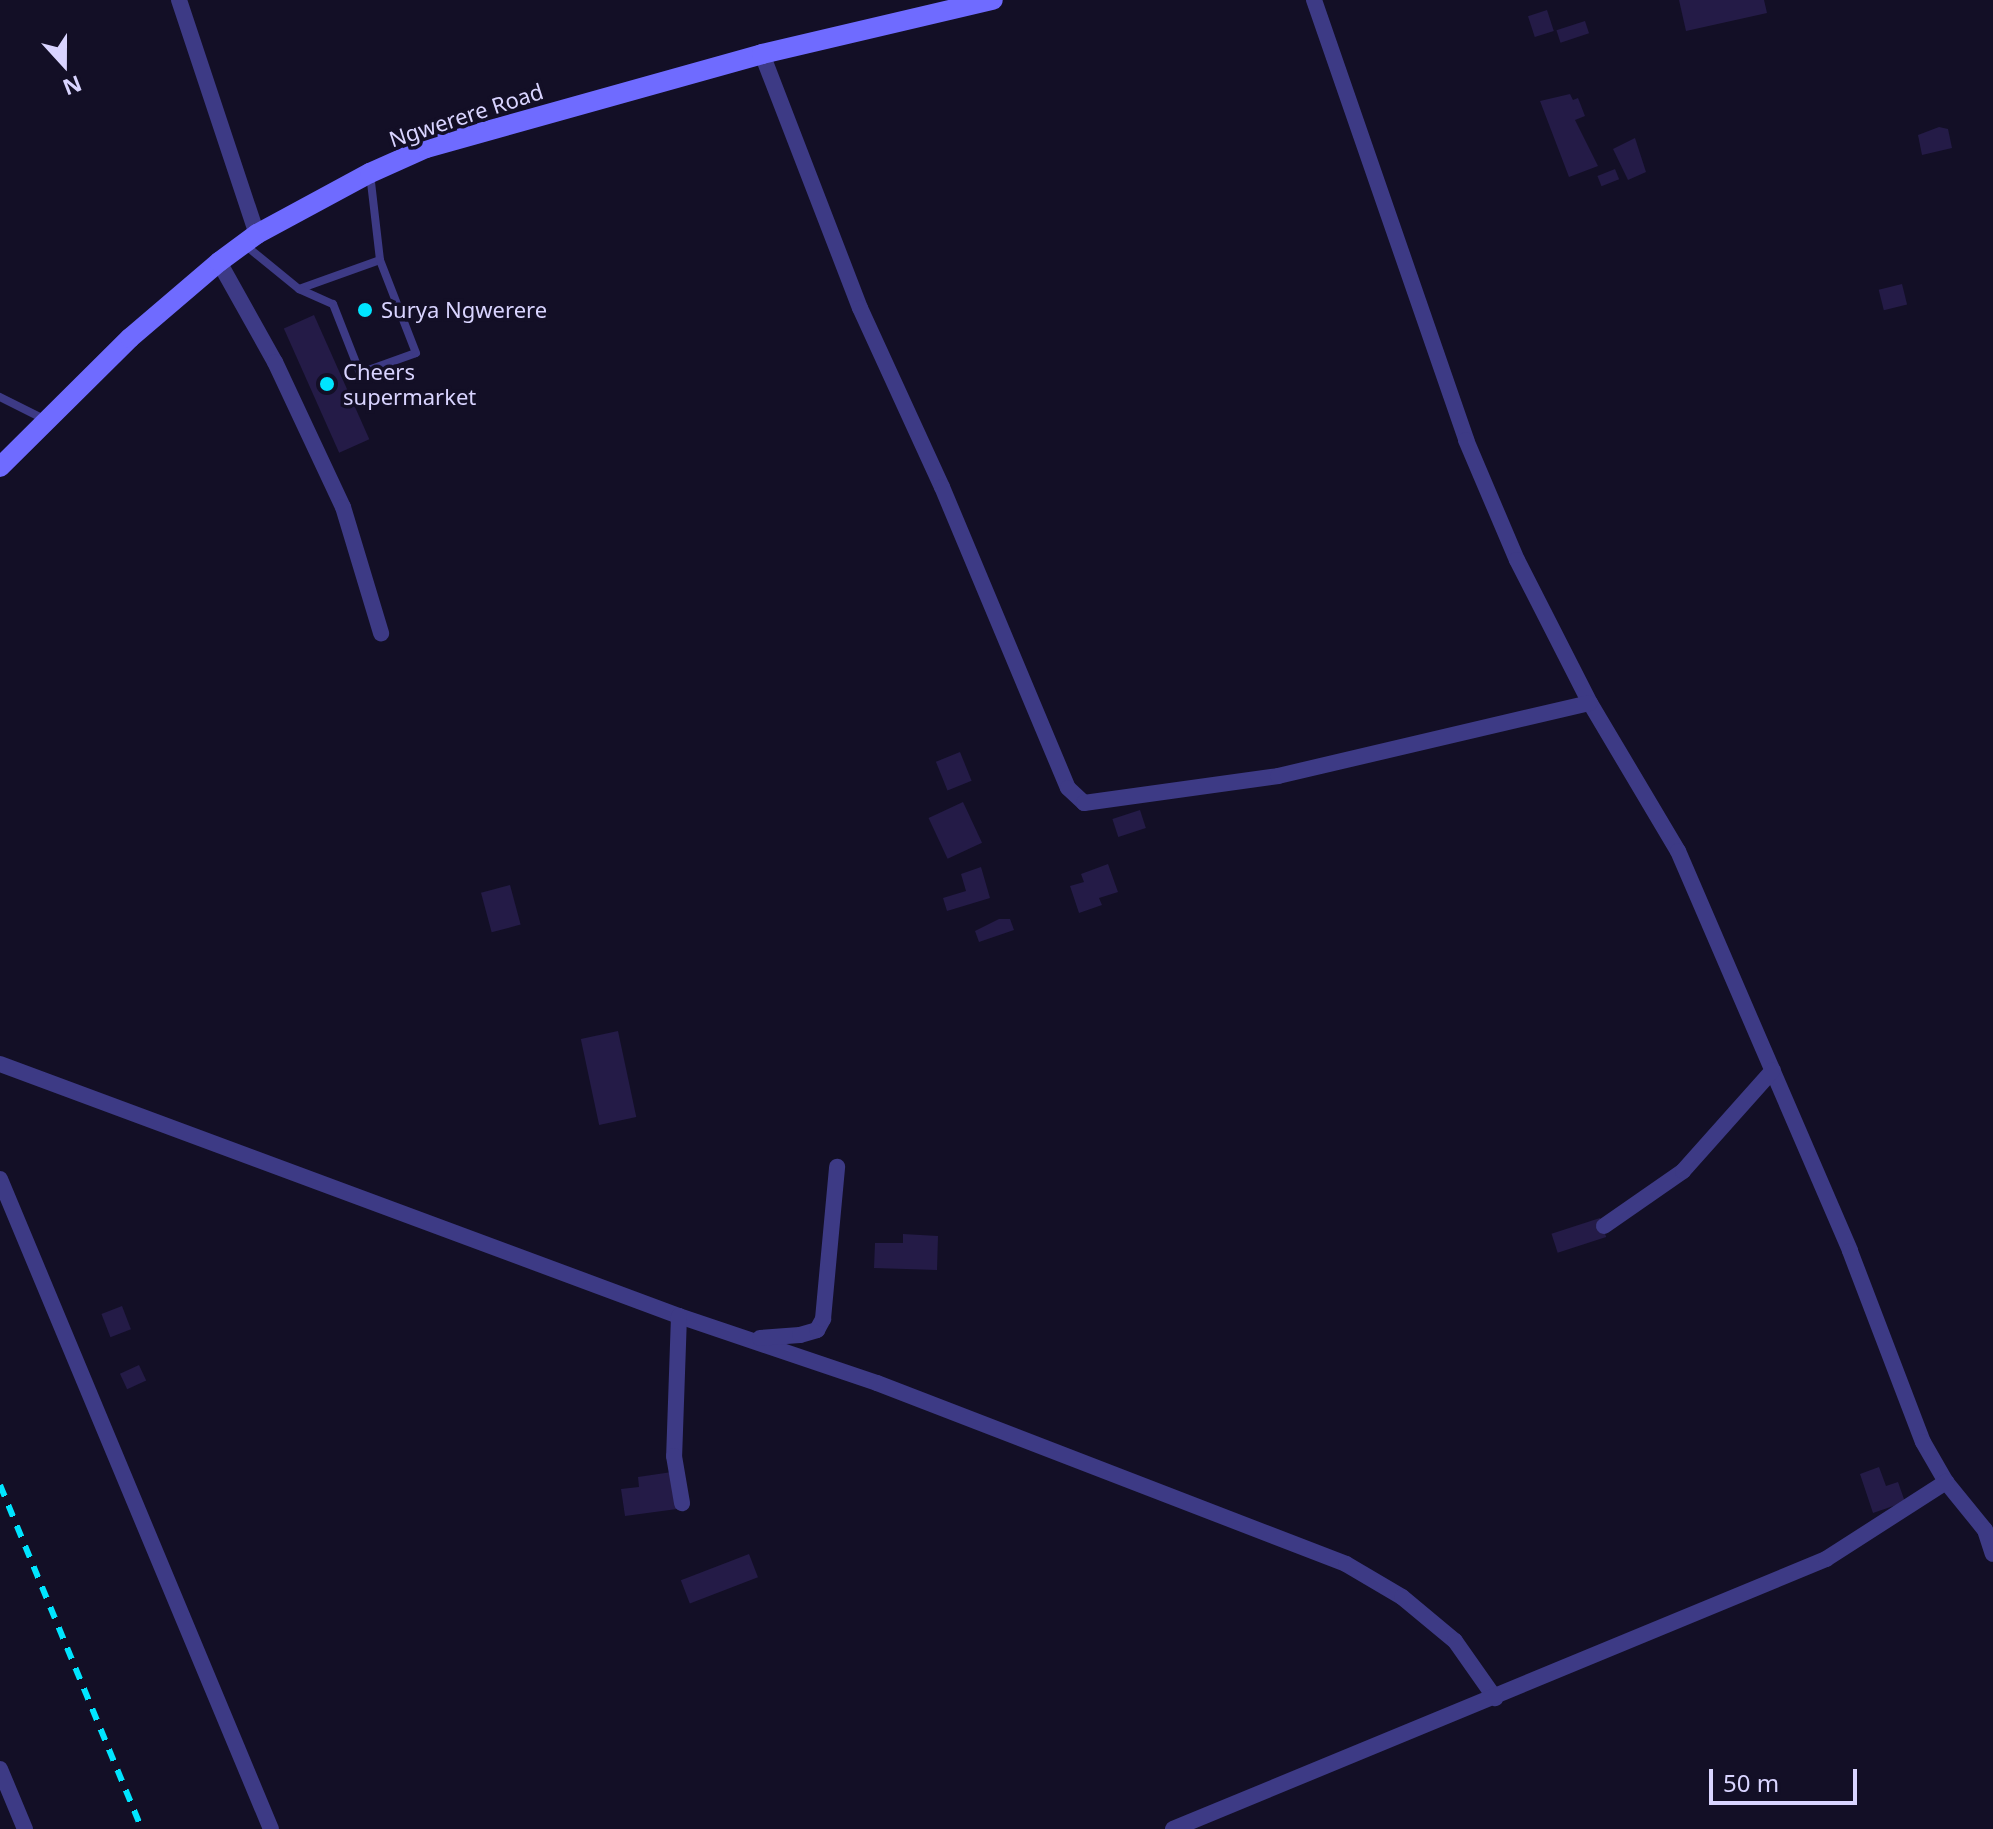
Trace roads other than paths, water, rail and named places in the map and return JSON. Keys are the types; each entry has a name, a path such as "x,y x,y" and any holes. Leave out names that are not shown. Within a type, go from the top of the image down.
{"main road":[{"name":"Ngwerere Road","path":"0,467 46,420 219,262 250,239 370,173 426,148 762,54 993,0"}],"street":[{"path":"179,0 250,239"},
{"path":"1314,0 1466,440 1517,560 1590,703 1678,851 1773,1070 1923,1442 1946,1482 1968,1503 1993,1554"},
{"path":"762,54 860,308 942,487 1068,788 1084,803 1278,776 1590,703"},
{"path":"219,262 275,362 337,495 381,633"},
{"path":"0,1064 679,1316 877,1383 1346,1564 1402,1597 1455,1641 1495,1698"},
{"path":"1604,1226 1683,1171 1773,1070"},
{"path":"738,1336 771,1339 817,1330 823,1319 837,1167"},
{"path":"0,1179 271,1829"},
{"path":"679,1316 674,1456 682,1503"},
{"path":"1184,1827 1826,1559 1946,1482"},
{"path":"0,1769 25,1829"}],"lane":[{"path":"250,239 299,289 333,304 360,373 416,353 380,260 370,173"},
{"path":"299,289 380,260"},
{"path":"0,397 46,420"}],"railway":[{"path":"0,1485 142,1829"}],"place":[{"name":"Surya Ngwerere","path":"365,310"},
{"name":"Cheers supermarket","path":"327,384"}]}
